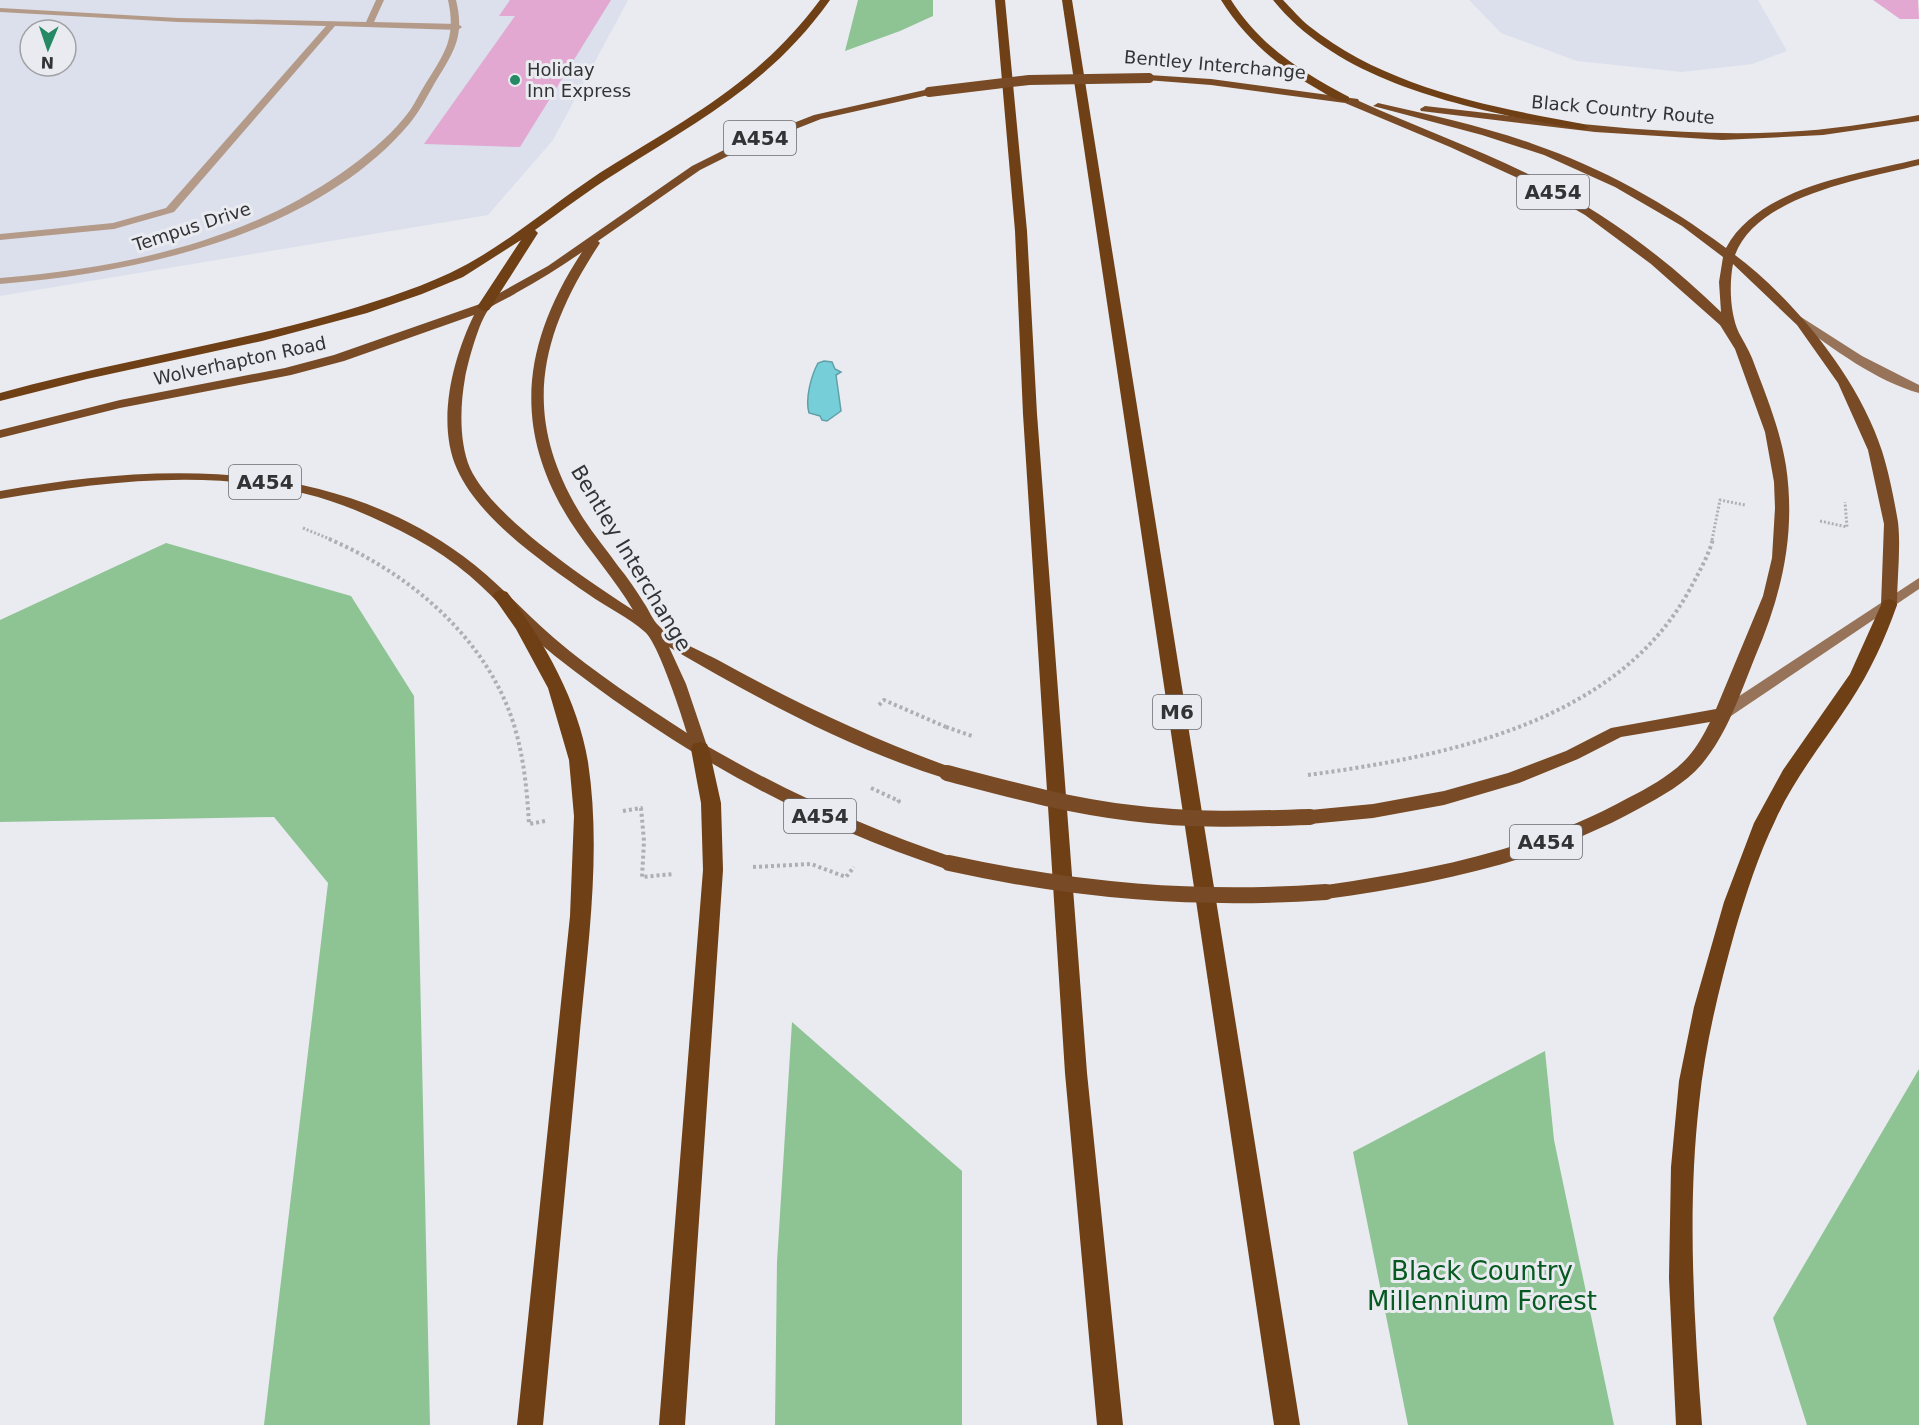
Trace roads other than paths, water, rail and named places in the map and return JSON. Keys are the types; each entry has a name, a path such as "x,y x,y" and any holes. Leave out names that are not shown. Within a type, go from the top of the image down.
{"highway":[{"path":"0,396 134,363 290,331 379,305 457,274 496,252 581,190 662,142 743,86 780,54 825,0"},
{"path":"1000,0 1021,231 1030,414 1076,1073 1110,1425"},
{"name":"M6","path":"1067,0 1287,1425"},
{"path":"1226,0 1240,23 1274,56 1295,71 1345,99"},
{"path":"1278,0 1299,22 1333,47 1411,84 1464,103 1583,127"},
{"name":"Bentley Interchange","path":"484,307 552,268 609,226 696,168 760,138 847,109 929,92 1029,80 1149,78 1211,82 1359,101"},
{"name":"Bentley Interchange","path":"501,596 540,636 591,675 700,749 774,793 873,838 949,863 1039,883 1138,895 1272,897 1389,884 1465,868 1521,852 1575,831 1653,793 1693,764 1723,714 1761,623 1774,585 1781,548 1783,513 1773,435 1764,404 1732,331 1652,258 1570,201 1525,177 1345,99"},
{"path":"1359,101 1482,132 1547,153 1636,194 1730,254 1802,320 1826,350 1849,384 1878,447 1885,476 1894,539 1894,570 1889,604 1872,650 1853,683 1797,762 1772,807 1747,861 1710,983 1695,1054 1685,1129 1682,1241 1684,1350 1689,1425"},
{"name":"Black Country Route","path":"1359,101 1666,135 1763,136 1833,132 1919,118"},
{"name":"A454","path":"1732,331 1724,289 1730,254 1738,237 1747,226 1793,198 1919,162"},
{"path":"541,221 484,307 466,347 454,393 454,417 464,469 484,500 538,549 653,632 820,720 898,754 947,772 1009,790 1081,805 1158,816 1214,819 1310,817 1373,811 1444,798 1513,778 1572,755 1617,732 1723,714"},
{"name":"Bentley Interchange","path":"609,226 586,255 557,304 542,350 537,408 544,449 556,481 582,527 624,584 653,632 675,676 692,719 700,749"},
{"name":"Wolverhapton Road","path":"0,434 75,414 286,372 339,358 484,307"},
{"name":"A454","path":"0,495 78,481 153,476 226,477 306,490 374,512 406,527 463,564 501,596"},
{"path":"501,596 523,626 557,688 578,760 584,816 579,916 530,1425"},
{"path":"672,1425 712,870 711,803 700,749"}],"main road":[{"path":"1802,320 1836,347 1881,372 1919,389"},
{"path":"1723,714 1919,583"}],"street":[{"path":"369,24 380,0"},
{"path":"0,10 332,25 458,27 452,0"},
{"path":"0,237 114,226 170,210 332,25"},
{"name":"Tempus Drive","path":"0,281 31,280 124,267 241,232 334,184 369,156 406,121 450,53 458,27"}],"water":[{"path":"832,362 835,369 841,372 836,375 841,411 827,421 809,413 808,407 808,394 813,374 818,363"}],"place":[{"name":"Holiday Inn Express","path":"515,80"}],"park label":[{"name":"Black Country Millennium Forest","path":"1482,1286"}]}
